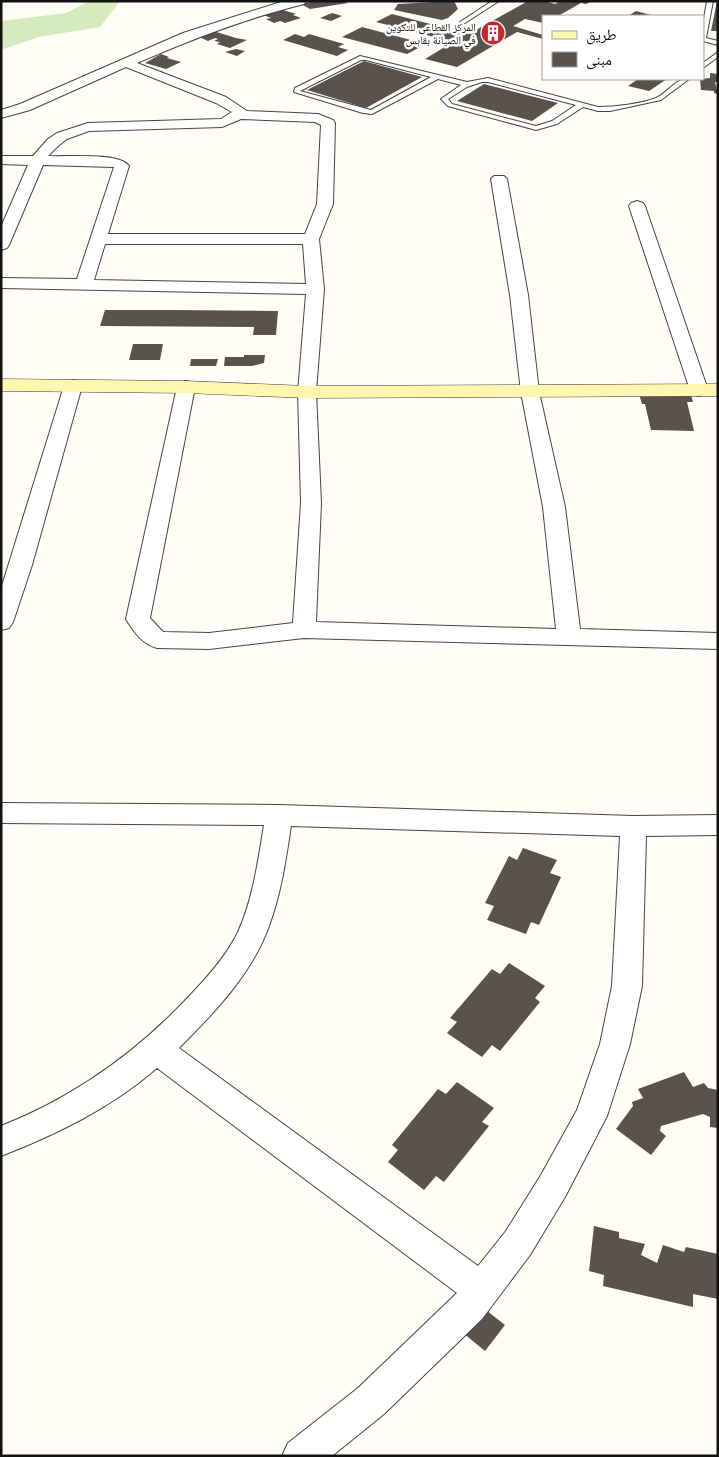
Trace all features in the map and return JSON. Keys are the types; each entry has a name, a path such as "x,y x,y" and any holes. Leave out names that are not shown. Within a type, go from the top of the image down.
{"street":[{"path":"1,114 25,107 127,63 159,47 201,31 275,7 300,1"},
{"path":"127,63 221,100 240,111 238,115"},
{"path":"1,245 36,160 47,146 59,136 73,130 88,127 222,123 232,120 238,115 318,118 328,123 325,204 311,239 315,289 308,392 311,503 304,630"},
{"path":"1,160 108,162 122,166 84,283"},
{"path":"499,179 519,295 530,392 554,507 569,638"},
{"path":"1,386 186,387 308,392 709,390 637,206"},
{"path":"99,239 311,239"},
{"path":"1,283 84,283 315,289"},
{"path":"1,622 11,565 73,386"},
{"path":"186,387 138,619 157,640 209,641 304,630 718,641"},
{"path":"1,813 279,815 633,826 718,825"},
{"path":"1,1141 37,1128 74,1110 136,1068 187,1021 229,971 255,928 269,874 279,815"},
{"path":"301,1456 371,1401 469,1306 518,1244 553,1186 591,1116 615,1044 627,986 633,826"},
{"path":"156,1050 480,1290"}],"lane":[{"path":"463,22 496,1"},
{"path":"704,34 710,1"},
{"path":"704,39 718,43"},
{"path":"704,65 718,54"},
{"path":"436,77 372,112 364,112 297,92 297,89 360,58 466,84"},
{"path":"581,105 552,125 546,128 536,128 457,107 445,102 444,99 477,79 488,80 598,109 610,109 659,99 685,80"}],"green space":[{"path":"89,1 120,1 100,27 39,37 1,50 1,21 66,13"}],"building":[{"path":"314,1 344,1 348,3 310,9 301,4"},
{"name":"المركز القطاعى للتكوين في الصيانة بقابس","path":"454,1 458,9 448,18 442,20 394,10 398,4"},
{"name":"المركز القطاعى للتكوين في الصيانة بقابس","path":"528,1 544,1 555,4 560,1 592,1 586,4 581,3 560,15 542,15 542,23 525,19 513,26 542,35 542,39 517,32 457,67 425,59 453,42 376,22 392,14 469,34"},
{"path":"717,1 718,31 711,31"},
{"path":"280,9 296,14 293,15 301,18 285,23 280,21 274,23 266,19 271,18 263,15"},
{"path":"636,11 651,15 630,15"},
{"path":"332,13 342,16 331,21 320,18"},
{"name":"المركز القطاعى للتكوين في الصيانة بقابس","path":"362,27 426,44 407,54 342,37"},
{"path":"210,30 247,40 230,48 217,44 220,42 214,41 218,39 215,38 208,41 197,36"},
{"name":"المركز القطاعى للتكوين في الصيانة بقابس","path":"295,34 304,37 309,34 344,44 338,47 348,50 337,56 283,40"},
{"path":"236,49 245,51 237,56 225,52"},
{"path":"161,54 181,62 166,69 145,63"},
{"path":"364,61 422,77 366,108 307,90"},
{"path":"710,73 718,74 718,82 715,82 718,94 714,93 714,91 701,90 700,80 710,78"},
{"path":"637,80 666,80 649,91 628,86"},
{"name":"المركز القطاعى للتكوين في الصيانة بقابس","path":"484,84 558,103 532,121 457,101"},
{"path":"105,310 278,311 276,335 253,335 254,327 100,326"},
{"path":"133,344 163,344 160,360 129,360"},
{"path":"244,355 265,355 264,363 252,366 224,366 225,357 244,357"},
{"path":"191,359 218,359 216,366 190,366"},
{"path":"639,394 691,395 693,402 687,402 694,431 651,430 645,404 642,404"},
{"path":"523,848 557,860 550,873 561,877 539,925 531,922 526,934 487,920 494,906 485,903 509,856 517,860"},
{"path":"509,963 545,986 535,998 540,1002 500,1051 492,1045 482,1057 447,1033 457,1022 450,1018 492,969 500,974"},
{"path":"684,1072 693,1087 704,1083 708,1088 718,1090 718,1128 710,1127 710,1117 703,1114 661,1126 660,1131 666,1136 651,1155 616,1129 633,1106 632,1102 643,1098 638,1089"},
{"path":"457,1082 494,1108 482,1122 489,1126 444,1182 436,1176 424,1190 388,1162 398,1150 392,1145 438,1089 446,1094"},
{"path":"594,1226 619,1232 619,1238 645,1244 641,1255 657,1263 663,1245 684,1252 686,1247 718,1254 718,1299 693,1294 693,1307 603,1286 604,1275 589,1271"},
{"path":"482,1307 505,1325 485,1351 463,1333"}],"place":[{"name":"المركز القطاعى للتكوين في الصيانة بقابس","path":"493,33"}]}
